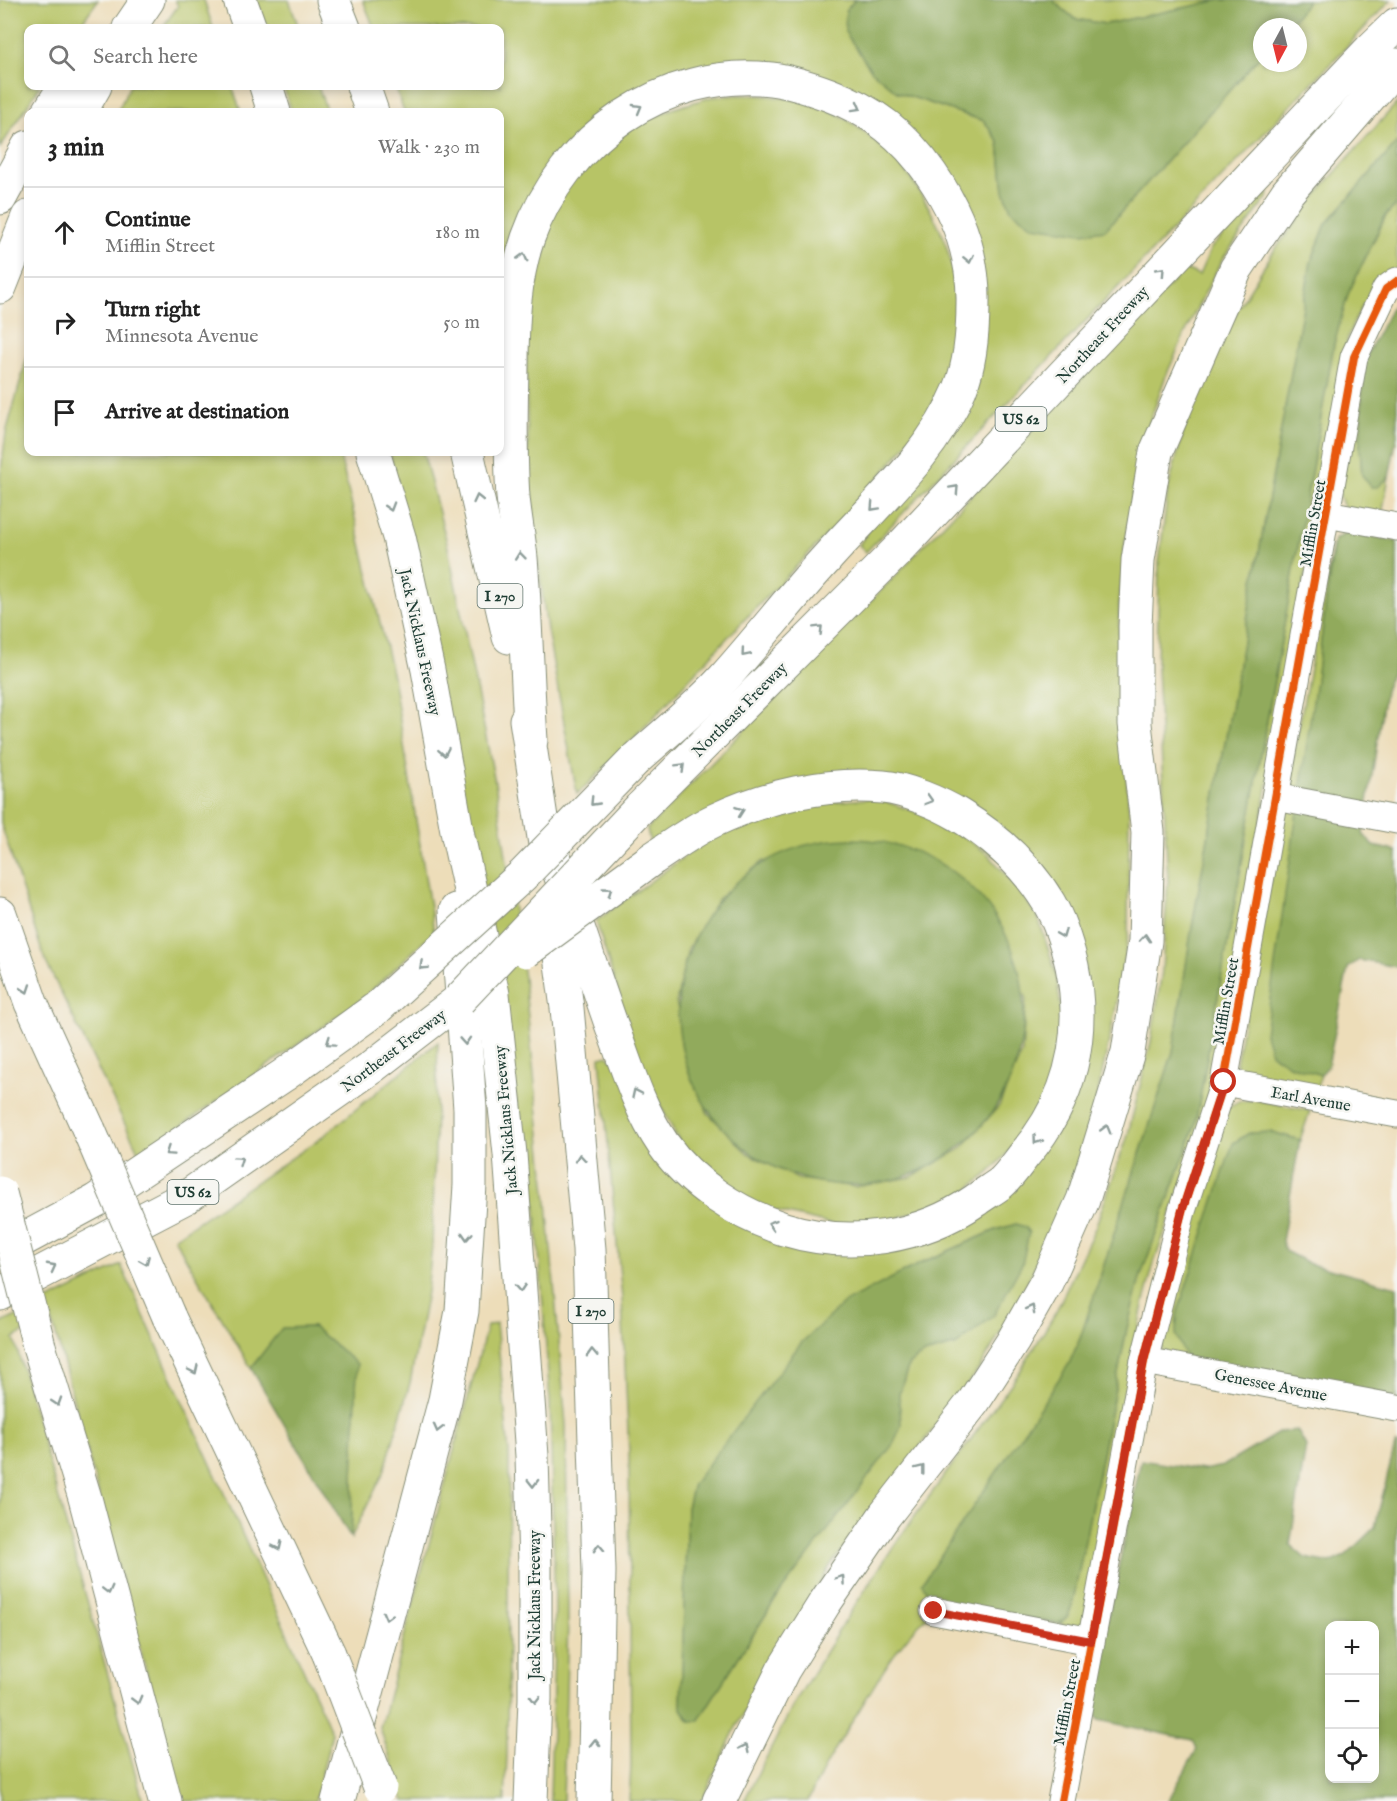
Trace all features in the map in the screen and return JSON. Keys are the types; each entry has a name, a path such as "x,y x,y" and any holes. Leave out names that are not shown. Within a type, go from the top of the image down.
{"highway":[{"path":"240,0 249,24"},
{"path":"333,0 342,24"},
{"name":"Northeast Freeway","path":"0,1294 188,1196 372,1067 459,1000 640,808 905,543 1397,24"},
{"path":"719,1801 783,1670 824,1604 885,1515 974,1401 1013,1341 1047,1281 1083,1200 1128,1052 1145,941 1148,832 1135,724 1135,626 1138,560 1156,452 1236,269 1287,193 1397,65"},
{"path":"0,1252 95,1201 284,1075 377,1008 523,875 635,760 721,681 825,560 902,477 937,433 961,386 973,338 971,264 965,238 947,197 920,158 887,124 847,102 803,85 772,79 737,78 705,82 673,91 647,102 597,135 574,157 555,183 540,210 519,271 512,334 513,495 521,561 531,740"},
{"path":"51,108 63,90"},
{"path":"82,108 93,90"},
{"path":"267,90 273,108"},
{"path":"364,90 371,108"},
{"path":"0,198 24,154"},
{"path":"0,287 24,227"},
{"name":"Jack Nicklaus Freeway","path":"374,456 399,537 428,669 458,836 493,994 512,1178 532,1456 535,1651 531,1801"},
{"name":"I 270","path":"468,456 531,740 567,1008 589,1249 599,1571 594,1801"},
{"path":"459,1000 652,859 714,820 776,797 828,788 885,787 939,803 985,831 1025,868 1050,905 1068,947 1078,1005 1070,1075 1057,1108 1037,1141 1002,1182 954,1215 922,1228 891,1237 858,1240 797,1233 765,1222 736,1207 696,1181 663,1144 634,1090 543,823"},
{"path":"338,1801 445,1400 462,1311 469,1197 470,1110 455,905 458,836"},
{"path":"0,914 31,1003 89,1130 169,1317 329,1654 383,1794"},
{"path":"0,1193 39,1346 82,1488 165,1801"}],"street":[{"name":"Mifflin Street","path":"1061,1801 1144,1360 1182,1211 1224,1082 1328,514 1354,357 1386,289 1397,281"},
{"path":"1328,514 1397,527"},
{"path":"1276,797 1396,811"},
{"name":"Earl Avenue","path":"1224,1082 1397,1114"},
{"name":"Genessee Avenue","path":"1144,1360 1397,1408"},
{"path":"934,1611 1091,1641"}],"green space":[{"path":"0,0 98,0 81,24 24,24 24,90 37,90 0,148"},
{"path":"175,0 204,0 212,24 165,24 178,6"},
{"path":"254,0 289,0 298,24 263,24"},
{"path":"363,0 855,0 846,10 897,92 984,121 999,142 1004,191 1105,230 1253,64 1253,72 1307,72 1307,18 1294,18 1307,0 1391,0 866,552 859,545 976,363 944,175 779,69 582,129 504,315 504,108 403,108 396,90 504,90 504,24 372,24"},
{"path":"855,0 1052,0 1075,19 1106,24 1221,0 1307,0 1294,18 1253,18 1253,64 1105,230 1082,233 1033,226 1011,210 1004,191 999,142 984,121 897,92 871,70 845,32 846,10"},
{"path":"1052,0 1221,0 1106,24 1075,19"},
{"path":"128,90 233,90 240,108 119,108"},
{"path":"284,90 319,90 326,108 291,108"},
{"path":"739,95 787,98 829,109 871,138 897,162 916,186 936,220 951,263 955,306 954,329 945,372 928,412 915,433 891,463 642,730 577,794 547,630 534,533 529,476 526,381 528,297 542,237 565,188 601,149 633,126 672,109 711,97"},
{"path":"1397,103 1397,143 1326,224 1311,262 1191,933 1173,1052 1081,1336 1069,1364 942,1603 916,1628 885,1667 819,1778 808,1801 744,1801 795,1702 844,1622 897,1541 1019,1373 1056,1312 1095,1228 1127,1138 1151,1042 1162,971 1168,880 1157,668 1159,563 1168,489 1190,407 1228,325 1273,252 1325,184"},
{"path":"1397,143 1397,204 1385,216 1348,294 1334,344 1195,1126 1140,1278 1127,1328 1072,1606 1068,1616 1058,1624 942,1603 930,1598 922,1583 1069,1364 1081,1336 1173,1052 1191,933 1311,262 1326,224"},
{"path":"1265,190 1269,195 1222,260 1192,318 1165,378 1140,450 1125,542 1119,603 1119,673 1129,814 1128,936 1093,1116 1067,1198 1017,1304 981,1366 830,1566 737,1725 702,1801 629,1801 631,1766 629,1454 622,1299 600,1057 608,1055 748,1229 945,1231 1075,1088 1058,900 881,776 651,848 647,829 895,576 1185,269 1199,275 1211,248","holes":["1016,1224 957,1345 924,1354 909,1364 899,1394 777,1597 698,1721 690,1721 681,1707 687,1508 693,1484 921,1263 996,1230"]},
{"path":"1397,204 1397,268 1373,289 1348,336 1224,1029 1206,1114 1154,1263 1142,1309 1083,1627 1059,1624 1068,1616 1072,1606 1127,1328 1140,1278 1195,1126 1334,344 1348,294 1386,216"},
{"path":"1397,297 1397,436 1389,477 1378,487 1371,487 1362,475 1360,447 1364,360"},
{"path":"1364,360 1360,447 1362,475 1378,486 1389,477 1381,520 1344,507 1339,495"},
{"path":"24,368 24,456 340,456 393,677 434,932 361,1000 140,1155 44,958 1,824 0,478 6,433"},
{"path":"391,456 424,456 447,543 495,782 524,978 547,1202 566,1425 568,1620 563,1801 550,1801 555,1609 550,1401 535,1198"},
{"path":"1348,532 1397,541 1397,658 1385,691 1363,834 1374,846 1397,851 1397,967 1359,960 1348,968 1328,1066 1321,1075 1289,1065 1271,1053 1265,1034 1334,540"},
{"path":"1334,540 1316,680 1289,1065 1321,1075 1314,1095 1242,1076 1236,1063"},
{"path":"875,798 919,813 960,834 989,855 1038,917 1056,973 1062,1016 1055,1065 1044,1100 1026,1133 989,1173 957,1198 879,1224 838,1226 758,1207 711,1176 681,1144 642,1071 596,921 710,838 790,806","holes":["763,861 1026,996 1022,1053 999,1106 961,1149 911,1177 855,1187 798,1179 747,1153 707,1112 676,1003 688,948 719,898"]},
{"path":"834,839 868,839 901,846 933,859 974,889 995,916 1011,946 1021,978 1024,1012 1021,1046 1011,1078 995,1108 974,1135 933,1165 901,1178 868,1185 834,1185 801,1178 769,1165 741,1146 717,1122 698,1094 685,1062 678,1029 678,995 685,962 698,930 717,902 741,878 769,859 801,846"},
{"path":"438,1042 432,1247 427,1292 410,1383 384,1472 351,1538 357,1364 313,1327 283,1328 251,1368 174,1238 321,1138"},
{"path":"1256,1100 1310,1111 1300,1140 1272,1132 1186,1358 1164,1354 1158,1341 1158,1327 1227,1108 1239,1101"},
{"path":"1272,1132 1300,1140 1282,1241 1285,1251 1310,1264 1397,1287 1397,1399 1186,1358 1176,1335 1177,1314 1233,1143 1249,1133"},
{"path":"1016,1224 1025,1227 1029,1233 1022,1264 994,1315 957,1345 924,1354 909,1364 899,1394 901,1425 894,1443 777,1597 698,1721 690,1721 681,1707 687,1508 693,1484 801,1343 844,1303 921,1263 996,1230"},
{"path":"121,1265 332,1733 315,1801 181,1801 51,1316 14,1338 143,1801 0,1801 0,1324"},
{"path":"496,1323 509,1453 505,1801 404,1801 380,1728 487,1326"},
{"path":"313,1327 357,1364 351,1538 251,1368 282,1328"},
{"path":"1297,1430 1306,1446 1290,1545 1305,1558 1331,1563 1346,1555 1375,1527 1397,1444 1397,1801 1168,1801 1197,1749 1193,1740 1099,1720 1089,1707 1141,1460 1203,1470 1223,1466 1280,1432"}],"cycle path":[{"path":"1061,1801 1144,1361 1182,1211 1224,1082 1354,357 1386,289 1397,281"}],"route":[{"path":"934,1611 1091,1641 1144,1360 1182,1211 1224,1082"}]}
